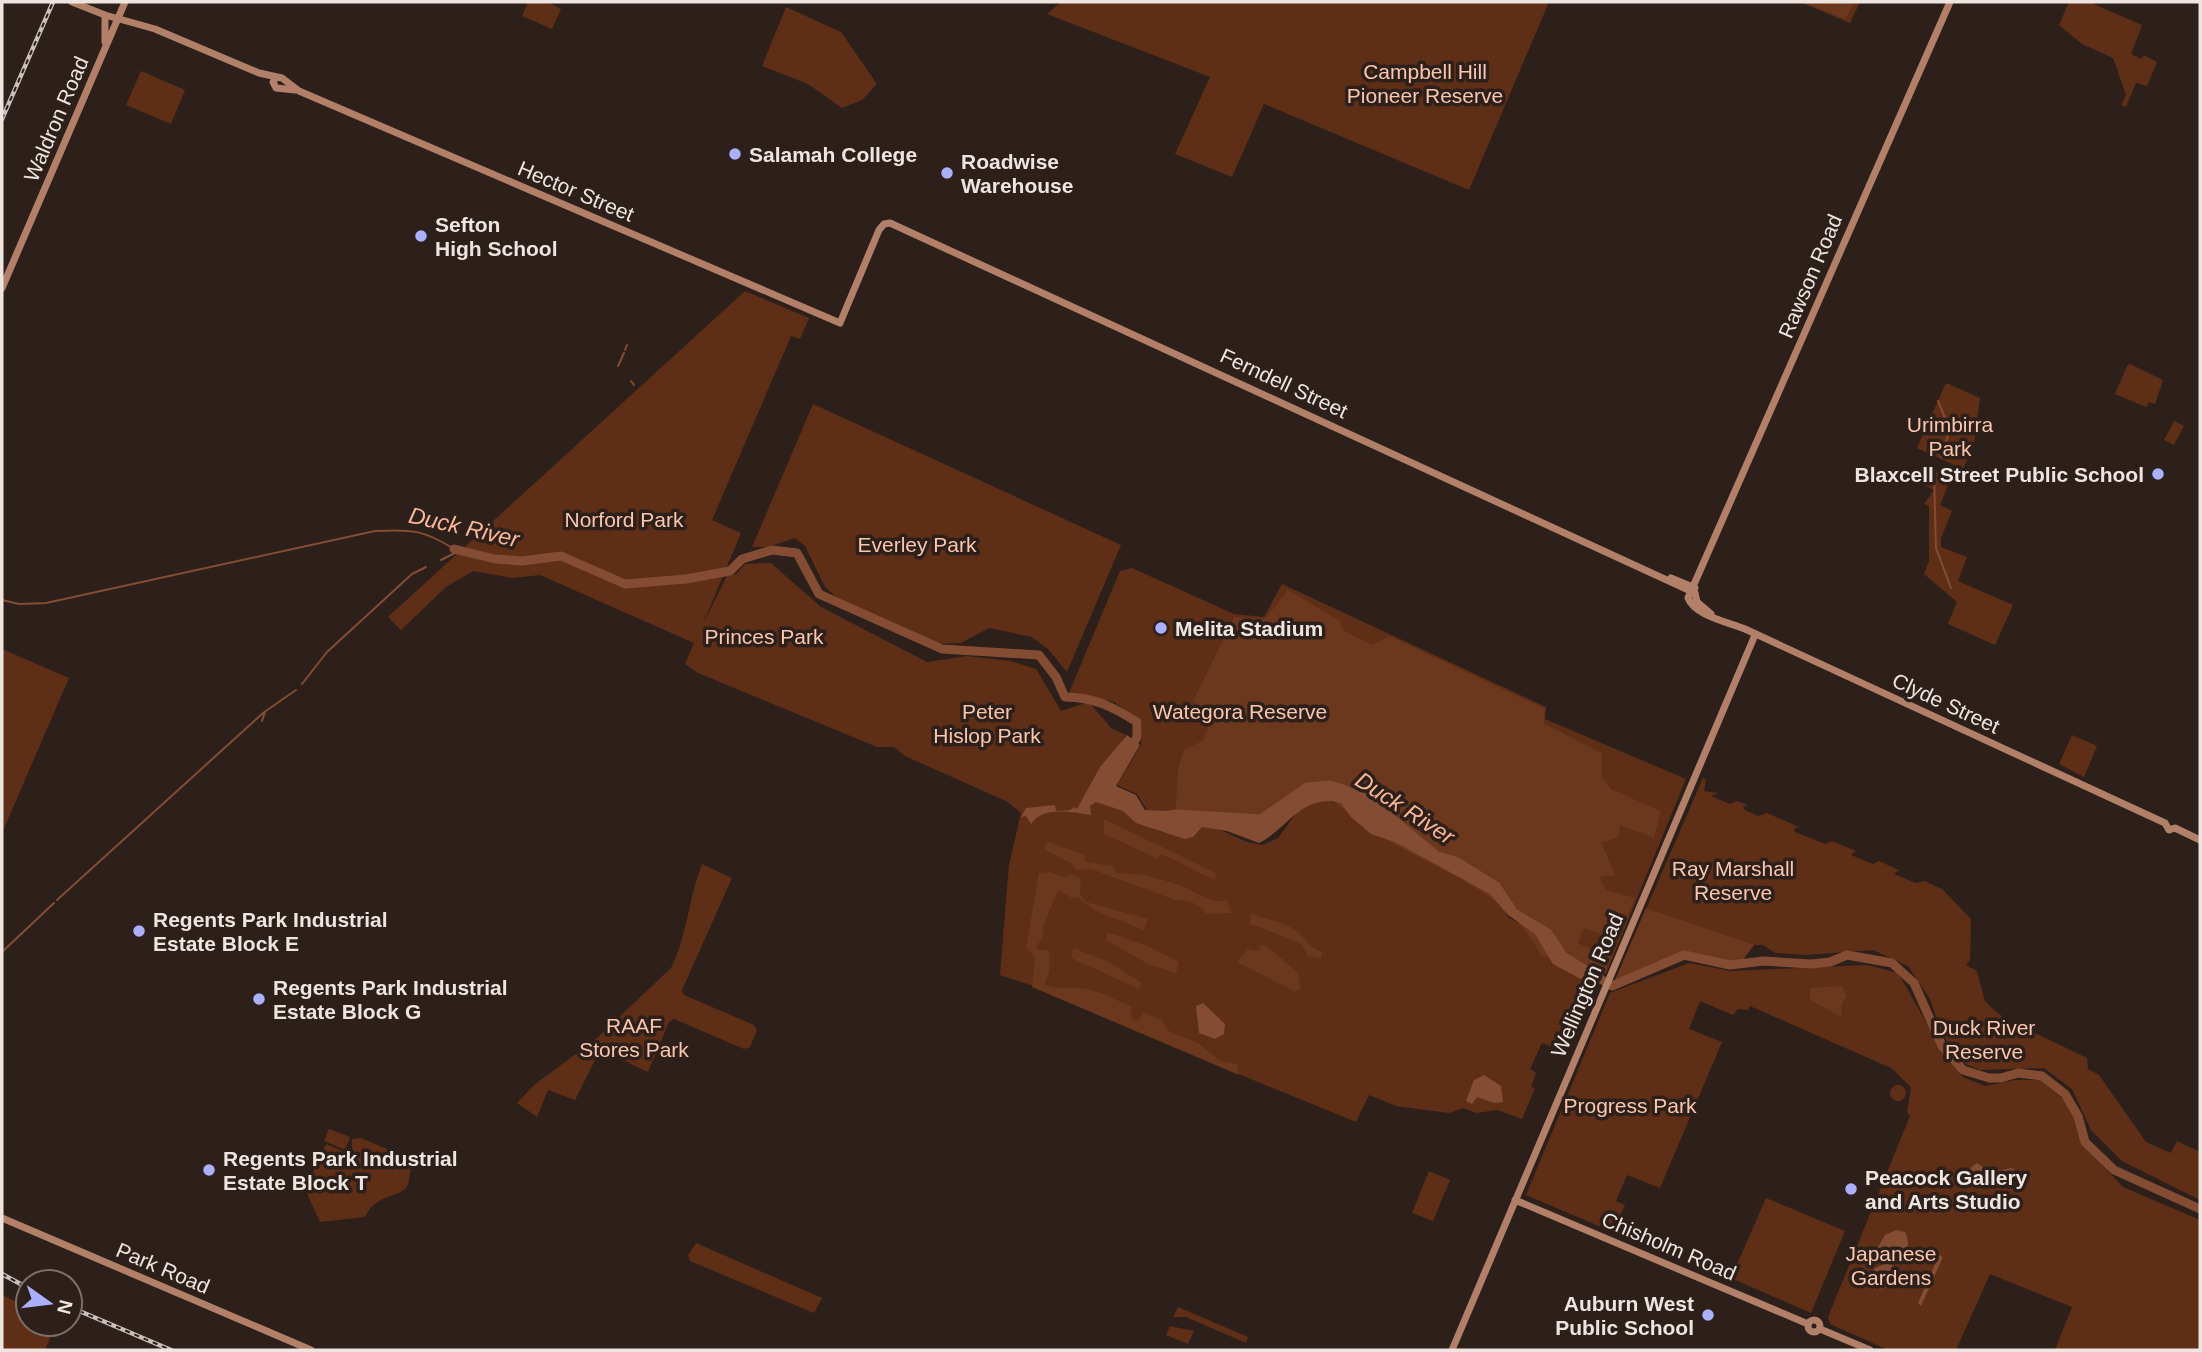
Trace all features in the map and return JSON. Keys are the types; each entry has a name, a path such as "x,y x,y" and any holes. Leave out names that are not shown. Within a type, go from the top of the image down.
{"main road":[{"name":"Hector Street","path":"72,2 105,15 155,29 840,323"},
{"name":"Waldron Road","path":"2,288 125,2"},
{"name":"Rawson Road","path":"1693,590 1950,2"},
{"path":"102,57 107,29 105,15"},
{"name":"Ferndell Street","path":"840,323 879,230 886,223 1693,590"},
{"name":"Clyde Street","path":"1693,590 1698,602 1712,615 2165,822 2167,829 2175,828 2200,840"},
{"name":"Wellington Road","path":"1452,1350 1755,635"},
{"name":"Chisholm Road","path":"1515,1200 1808,1324 1817,1320 1820,1329 1870,1350"},
{"name":"Park Road","path":"2,1218 311,1350"}],"green space":[{"path":"528,2 548,2 561,9 552,29 522,16"},
{"name":"Campbell Hill Pioneer Reserve","path":"1061,2 1549,2 1469,190 1264,104 1232,177 1175,154 1210,77 1047,14"},
{"path":"1800,2 1860,2 1850,23"},
{"path":"1803,2 1855,2 1845,19"},
{"path":"2069,2 2089,2 2142,25 2131,54 2141,59 2144,55 2157,62 2147,86 2136,83 2126,107 2121,105 2126,95 2113,58 2082,44 2059,25"},
{"path":"786,7 841,32 877,84 862,100 842,108 808,84 762,66"},
{"path":"141,71 185,90 171,124 126,105"},
{"path":"745,291 809,318 800,339 791,336 712,520 741,533 702,626 727,576 736,574 745,564 771,563 821,607 927,662 967,656 1010,661 1036,669 1061,711 1089,702 1111,728 1126,735 1098,776 1134,820 1163,832 1201,821 1247,842 1263,845 1278,838 1305,801 1322,799 1350,807 1494,890 1508,917 1541,936 1596,983 1566,1052 1542,1043 1530,1069 1536,1073 1531,1087 1535,1088 1522,1119 1498,1110 1476,1113 1463,1108 1449,1113 1396,1106 1369,1095 1356,1122 1241,1075 1109,1011 1000,975 1009,865 1021,813 1008,802 905,756 894,747 877,747 698,673 685,664 694,643 540,575 513,578 473,571 446,587 401,630 388,617"},
{"path":"2130,364 2163,380 2155,404 2149,402 2146,407 2115,394"},
{"name":"Urimbirra Park","path":"1946,383 1980,398 1974,444 1963,469 1917,448"},
{"name":"Everley Park","path":"813,404 1121,545 1067,672 1049,650 1032,637 989,628 961,643 926,644 903,628 853,612 825,587 805,546 795,538 768,547 752,547"},
{"path":"2174,421 2184,426 2174,445 2164,440"},
{"path":"1927,468 1951,478 1940,505 1952,511 1941,538 1941,547 1967,557 1958,581 2013,605 1995,645 1948,624 1957,602 1924,574 1929,561 1929,506 1924,504 1934,490 1924,485"},
{"name":"Wategora Reserve","path":"1132,568 1234,614 1264,617 1282,584 1546,707 1545,719 1686,779 1606,974 1566,954 1353,787 1259,816 1147,810 1137,794 1117,785 1141,745 1142,722 1114,702 1069,693 1120,571"},
{"name":"Wategora Reserve","path":"1288,590 1340,621 1344,631 1373,645 1389,636 1545,709 1544,724 1602,753 1602,776 1611,789 1661,811 1654,838 1620,825 1618,838 1601,842 1615,875 1600,877 1606,890 1635,898 1617,940 1584,928 1578,943 1611,957 1603,976 1541,955 1526,931 1487,895 1366,827 1329,797 1246,832 1199,825 1174,838 1178,769 1184,749 1203,741 1213,716 1193,701 1234,617 1265,619"},
{"path":"2,649 69,678 2,833"},
{"path":"2072,735 2097,746 2084,777 2059,764"},
{"name":"Ray Marshall Reserve","path":"1703,778 1706,780 1704,791 1718,793 1711,796 1730,804 1737,801 1748,805 1743,806 1745,810 1758,816 1767,813 1799,827 1794,829 1795,832 1825,844 1832,841 1856,851 1851,855 1873,864 1879,861 1899,870 1894,874 1916,883 1925,881 1943,890 1971,919 1970,960 1966,965 1977,971 1985,1001 2004,1018 2087,1058 2088,1069 2099,1075 2146,1142 2171,1153 2177,1141 2200,1152 2200,1200 2122,1161 2091,1130 2072,1089 2044,1068 1980,1070 1961,1062 1942,1034 1930,999 1908,966 1873,950 1805,955 1775,953 1763,945 1754,945 1741,962 1688,953 1613,985"},
{"path":"1104,819 1216,873 1215,879 1160,854 1158,859 1104,834"},
{"path":"1049,842 1085,855 1085,862 1113,866 1116,873 1160,879 1210,900 1227,900 1231,913 1207,914 1189,902 1175,900 1091,869 1076,870 1071,863 1045,850 1045,844"},
{"name":"RAAF Stores Park","path":"702,864 732,878 682,990 684,995 754,1025 757,1030 750,1047 744,1049 674,1019 669,1022 648,1072 610,1054 598,1054 575,1100 548,1090 537,1117 517,1103 534,1085 596,1039 671,968"},
{"path":"1049,872 1064,877 1071,874 1081,879 1080,894 1086,902 1148,919 1144,930 1096,911 1077,897 1072,898 1058,890 1043,927 1043,937 1036,947 1038,950 1049,950 1049,972 1044,985 1091,990 1105,995 1131,1006 1131,1018 1138,1021 1144,1012 1162,1021 1170,1032 1198,1043 1220,1061 1237,1064 1239,1075 1032,987 1035,958 1026,947 1039,873"},
{"path":"1646,908 1754,945 1741,962 1685,953 1613,985"},
{"path":"1251,914 1295,930 1322,952 1321,959 1307,955 1302,944 1249,924"},
{"path":"1107,932 1150,947 1179,962 1176,973 1148,964 1107,941"},
{"path":"1261,946 1267,946 1298,973 1301,989 1295,992 1237,962 1248,949 1258,951"},
{"path":"1073,948 1107,961 1142,983 1139,989 1071,958"},
{"path":"1689,963 1731,971 1867,965 1898,973 1945,1055 1963,1077 1985,1086 2015,1080 2041,1080 2065,1101 2079,1126 2083,1145 2123,1187 2200,1220 2200,1350 2055,1350 2072,1307 1990,1274 1956,1350 1888,1350 1830,1324 1828,1317 1910,1116 1907,1112 1911,1087 1891,1068 1750,1006 1748,1010 1738,1009 1733,1015 1700,1001 1689,1029 1722,1042 1660,1188 1627,1175 1616,1201 1625,1205 1613,1232 1526,1195 1610,993"},
{"path":"1842,986 1847,997 1842,1003 1841,1017 1810,1000 1810,988"},
{"path":"1895,1085 1901,1085 1906,1093 1904,1099 1895,1101 1890,1096 1890,1090"},
{"path":"329,1129 350,1137 345,1150 324,1141"},
{"path":"361,1138 413,1160 408,1185 402,1191 374,1205 365,1217 320,1222 305,1189 326,1144 345,1152 352,1148 352,1139"},
{"path":"1429,1171 1450,1180 1433,1221 1412,1213"},
{"path":"1766,1198 1845,1231 1811,1313 1731,1278"},
{"path":"696,1243 822,1298 814,1313 690,1261 688,1255"},
{"path":"2,1295 14,1301 14,1338 50,1338 45,1350 2,1350"},
{"path":"1178,1307 1248,1337 1246,1343 1186,1317 1173,1317"},
{"path":"1170,1326 1194,1331 1188,1344 1166,1335"}],"shaded area":[{"path":"1127,735 1140,745 1116,786 1136,795 1145,810 1170,811 1174,817 1253,822 1266,819 1295,796 1326,786 1361,799 1436,858 1454,862 1498,890 1516,917 1550,937 1561,956 1601,981 1599,985 1590,984 1553,964 1535,934 1508,915 1490,894 1395,842 1371,834 1351,817 1341,803 1315,803 1259,843 1227,831 1202,827 1193,837 1185,839 1136,823 1123,811 1096,802 1090,806 1091,815 1051,812 1036,818 1031,824 1026,816 1021,817 1026,808 1055,805 1056,811 1074,807 1077,809 1100,767"},
{"path":"1203,1003 1225,1024 1224,1034 1215,1039 1199,1033 1196,1006"},
{"path":"1484,1075 1501,1086 1503,1102 1494,1103 1477,1097 1472,1104 1466,1101 1474,1080"},
{"path":"1977,1163 1993,1170 2011,1168 2019,1172 2019,1178 1991,1181 1987,1178 1982,1187 1976,1186 1968,1176 1969,1169"},
{"path":"1896,1230 1905,1232 1907,1249 1897,1264 1892,1264 1896,1272 1893,1284 1880,1290 1871,1278 1875,1268 1883,1265 1878,1247 1885,1235"},
{"path":"1939,1255 1943,1257 1921,1306 1918,1303"}],"waterway":[{"path":"625,350 627,345"},
{"path":"618,366 624,353"},
{"path":"631,381 634,385"},
{"path":"1938,401 1950,430 1941,457"},
{"path":"1952,434 1975,429"},
{"path":"1934,473 1936,548 1951,588"},
{"name":"Duck River","path":"2,600 19,604 46,603 375,531 417,532 454,549"},
{"name":"Duck River","path":"454,549 495,559 522,561 561,556 625,584 686,579 730,571 742,559 772,550 797,553 819,594 942,649 1039,655 1056,677 1065,697 1103,704 1137,722 1137,737 1129,752"},
{"path":"441,560 461,550"},
{"path":"302,684 327,652 412,574 426,567"},
{"path":"57,900 263,713 296,690"},
{"path":"262,721 265,712"},
{"name":"Duck River","path":"1163,816 1177,814 1261,819 1307,787 1330,785 1340,788 1362,797 1437,856 1456,861 1496,886 1514,913 1548,933 1563,956 1612,986 1684,955 1730,965 1763,961 1811,964 1830,962 1847,955 1892,963 1914,983 1942,1046 1963,1070 1989,1078 2018,1073 2042,1076 2065,1094 2078,1116 2085,1142 2114,1170 2200,1209"},
{"path":"2,952 54,903"}],"railway":[{"path":"2,119 53,2"},
{"path":"2,1274 14,1280"},
{"path":"84,1313 171,1350"}],"place":[{"name":"Salamah College","path":"735,154"},
{"name":"Roadwise Warehouse","path":"947,173"},
{"name":"Sefton High School","path":"421,236"},
{"name":"Blaxcell Street Public School","path":"2158,474"},
{"name":"Melita Stadium","path":"1161,628"},
{"name":"Regents Park Industrial Estate Block E","path":"139,931"},
{"name":"Regents Park Industrial Estate Block G","path":"259,999"},
{"name":"Regents Park Industrial Estate Block T","path":"209,1170"},
{"name":"Peacock Gallery and Arts Studio","path":"1851,1189"},
{"name":"Auburn West Public School","path":"1708,1315"}],"park label":[{"name":"Norford Park","path":"624,519"},
{"name":"Princes Park","path":"764,636"},
{"name":"Peter Hislop Park","path":"987,723"},
{"name":"Duck River Reserve","path":"1984,1039"},
{"name":"Progress Park","path":"1630,1105"},
{"name":"Japanese Gardens","path":"1891,1265"}]}
